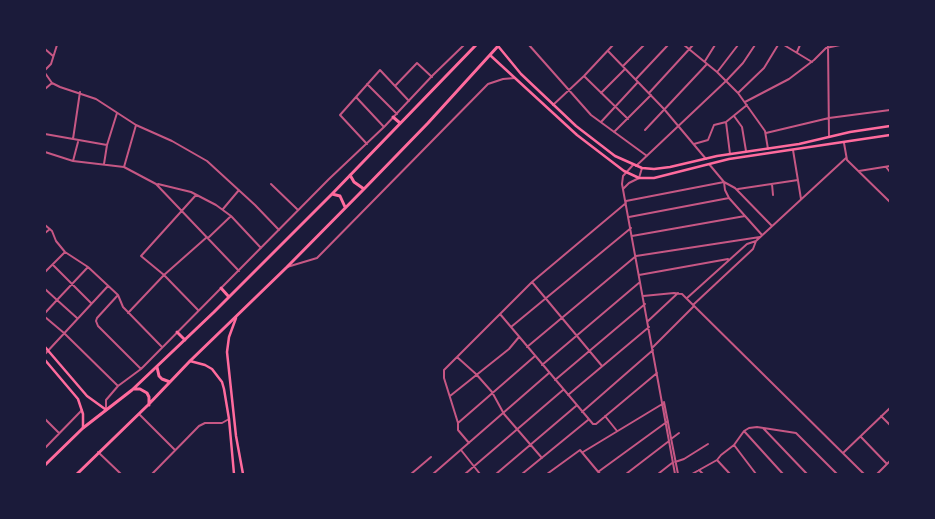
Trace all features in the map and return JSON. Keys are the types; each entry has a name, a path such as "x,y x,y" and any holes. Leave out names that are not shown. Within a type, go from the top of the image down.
{"main road":[{"path":"45,466 83,428 105,409 132,390 230,297 476,45"},
{"path":"77,474 364,189 499,46 521,74 553,105 600,145 634,166 642,168 661,168 890,126"},
{"path":"490,56 577,135 626,172 639,178 654,178 709,164 890,135"},
{"path":"393,117 400,123"},
{"path":"350,175 357,185 364,189"},
{"path":"332,194 340,196 345,203 345,207"},
{"path":"221,288 230,297"},
{"path":"236,318 229,337 227,352 236,436 243,474"},
{"path":"177,332 185,340"},
{"path":"45,347 88,396 105,409"},
{"path":"45,360 76,395 82,410 83,428"},
{"path":"190,361 205,365 217,375 224,389 234,474"},
{"path":"157,366 159,376 170,382"},
{"path":"132,390 140,389 147,394 149,397 148,405"},
{"path":"230,436 236,436"}],"street":[{"path":"57,45 52,64 45,72 52,83 96,99 136,125 172,141 207,161 279,230"},
{"path":"105,409 106,400 118,386 141,368 464,45"},
{"path":"529,45 600,123 647,156"},
{"path":"553,105 613,45"},
{"path":"623,66 644,45"},
{"path":"600,123 668,45"},
{"path":"684,45 708,64 738,93 766,133 768,149"},
{"path":"614,132 628,120 693,45"},
{"path":"704,61 715,45"},
{"path":"717,72 738,45"},
{"path":"676,474 622,179 626,172 647,156 726,81 743,63 756,45"},
{"path":"738,93 764,68 778,45"},
{"path":"784,45 812,62"},
{"path":"796,53 800,45"},
{"path":"693,144 708,140 714,125 726,122 746,103 789,79 812,62 828,46 840,45"},
{"path":"828,46 829,137"},
{"path":"45,49 53,56"},
{"path":"608,51 664,109 706,159"},
{"path":"395,86 417,64 432,77"},
{"path":"644,130 708,64"},
{"path":"601,93 626,69"},
{"path":"367,144 340,115 380,70 409,101"},
{"path":"584,76 628,120"},
{"path":"287,267 317,258 488,84 503,79 515,78"},
{"path":"45,89 52,83"},
{"path":"367,84 396,114"},
{"path":"73,139 80,92"},
{"path":"356,97 384,127"},
{"path":"766,133 829,118 890,110"},
{"path":"104,165 107,145 116,113"},
{"path":"734,116 742,127 746,152"},
{"path":"726,122 730,154"},
{"path":"124,167 136,125"},
{"path":"45,134 107,145"},
{"path":"73,161 78,140"},
{"path":"844,141 846,158 890,202"},
{"path":"793,150 801,200"},
{"path":"45,152 73,161 124,167 156,184 196,195 231,216 261,248"},
{"path":"582,412 653,349 693,306 753,249 756,241 761,236 846,158"},
{"path":"709,164 724,182 729,198 761,236"},
{"path":"859,171 890,166"},
{"path":"886,167 890,172"},
{"path":"623,189 639,178 642,168"},
{"path":"737,190 798,180"},
{"path":"469,443 458,430 458,423 443,374 444,370 532,282 626,202 724,182 732,184 772,226"},
{"path":"156,184 238,271"},
{"path":"271,184 298,210"},
{"path":"772,184 774,195"},
{"path":"222,209 239,190"},
{"path":"196,195 141,256 164,274 199,310"},
{"path":"628,217 729,198"},
{"path":"128,313 164,274 231,216"},
{"path":"632,236 745,216"},
{"path":"45,224 65,252 88,267 118,295 128,313 162,347"},
{"path":"511,327 631,228"},
{"path":"45,233 50,229"},
{"path":"527,347 636,256 761,236"},
{"path":"686,298 747,244 756,241"},
{"path":"45,272 65,252"},
{"path":"639,275 730,259"},
{"path":"53,265 91,304"},
{"path":"45,313 88,267"},
{"path":"542,365 640,281"},
{"path":"532,282 602,366"},
{"path":"45,354 108,286"},
{"path":"45,289 77,318"},
{"path":"648,321 678,293"},
{"path":"643,296 682,294 864,474"},
{"path":"118,295 96,321 98,326 141,368"},
{"path":"555,380 645,304"},
{"path":"500,313 594,425 657,373"},
{"path":"45,317 64,332 118,386"},
{"path":"568,395 649,327"},
{"path":"450,396 508,349 519,337"},
{"path":"458,423 535,356"},
{"path":"456,357 476,374 492,392 504,414 542,458"},
{"path":"434,474 550,373"},
{"path":"466,474 563,390"},
{"path":"547,474 579,451 583,452 663,403"},
{"path":"496,474 577,406"},
{"path":"843,453 890,408"},
{"path":"45,448 82,410"},
{"path":"139,414 175,450"},
{"path":"606,416 617,431"},
{"path":"881,416 890,425"},
{"path":"45,419 59,433"},
{"path":"152,474 199,426 205,423 222,423 229,419"},
{"path":"522,474 588,419"},
{"path":"583,452 599,473 667,421"},
{"path":"692,474 717,460 734,445 744,431 749,428 763,428 796,433 837,474"},
{"path":"763,428 807,474"},
{"path":"744,431 782,474"},
{"path":"626,474 679,433"},
{"path":"860,437 888,464"},
{"path":"45,442 48,445"},
{"path":"658,474 674,462 684,459 708,444"},
{"path":"734,445 756,474"},
{"path":"461,450 480,474"},
{"path":"98,452 121,474"},
{"path":"410,474 431,458"},
{"path":"717,460 730,474"},
{"path":"877,474 890,461"},
{"path":"699,470 703,474"},
{"path":"749,474 752,470"}]}
